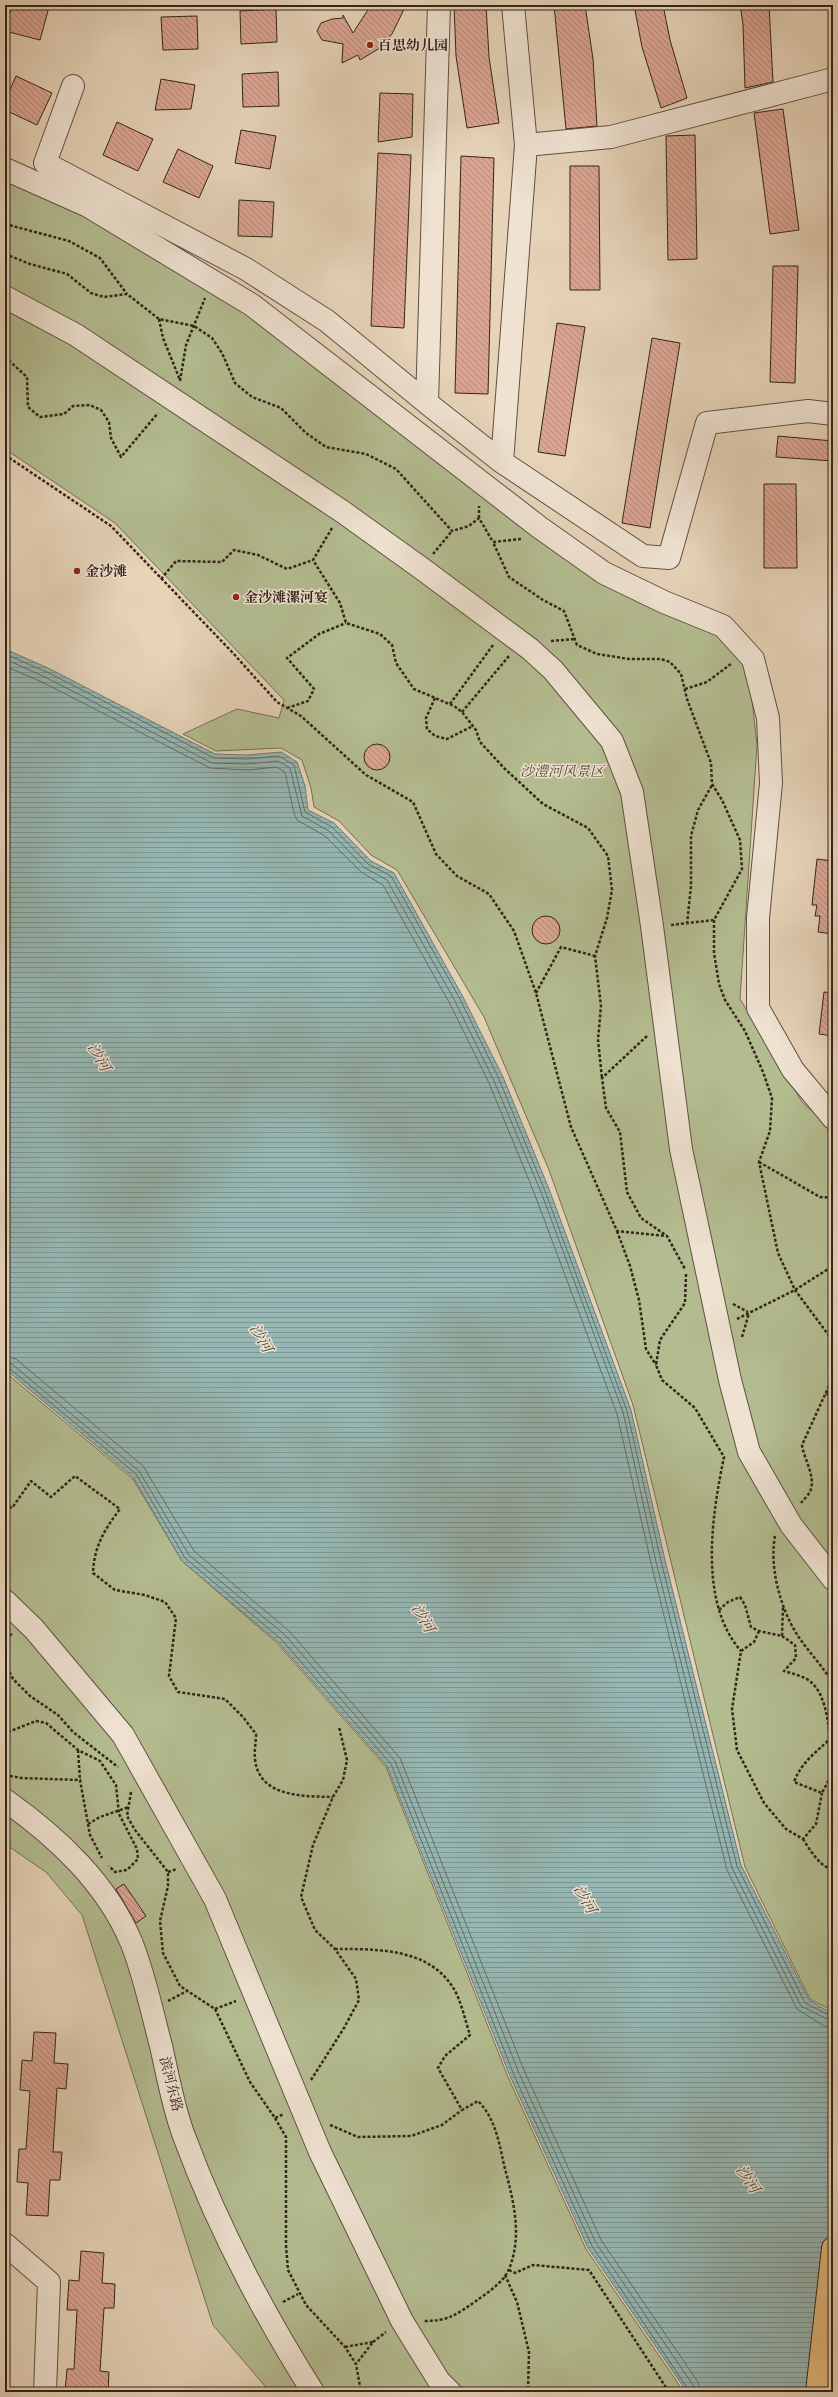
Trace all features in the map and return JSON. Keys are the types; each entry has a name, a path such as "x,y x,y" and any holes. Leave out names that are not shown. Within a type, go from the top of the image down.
{"main road":[{"path":"817,2392 833,2248"}],"street":[{"path":"427,403 439,5"},
{"path":"502,462 526,145 513,5"},
{"path":"526,145 611,137 833,79"},
{"path":"73,86 45,163 246,269 327,321 502,462 643,556 669,558 707,423 808,411 833,414"},
{"path":"5,169 88,206 252,305 539,527 604,573 664,602 723,626 754,659 768,718 771,783 758,918 758,1008 793,1070 833,1118"},
{"path":"5,297 76,335 343,512 421,568 524,645 552,670 612,742 632,792 652,926 663,1021 681,1150 730,1380 749,1452 791,1525 833,1579"},
{"path":"5,1601 34,1629 123,1735 215,1899 311,2132 402,2321 439,2381 450,2392"},
{"name":"滨河东路","path":"5,1800 76,1858 107,1898 128,1937 152,2010 183,2135 225,2235 270,2324 313,2392"},
{"path":"5,2244 49,2282 45,2392"}],"path":[{"path":"5,224 69,241 100,258 126,294 159,318 194,326 212,338 222,353 235,383 252,397 281,408 306,433 326,447 366,454 396,469 452,531"},
{"path":"5,254 30,264 68,274 92,293 104,297 126,294"},
{"path":"159,318 163,338 180,381"},
{"path":"5,455 111,526 161,580 232,652 277,702 301,716 366,775 413,802 436,854 457,876 489,894 514,931 536,993 571,1127 617,1231 630,1266 639,1300 646,1349 656,1365 662,1380 695,1408 724,1457 719,1484 711,1560 718,1610 731,1640 741,1651"},
{"path":"161,580 176,560 222,562 234,550 258,555 287,569 313,560 343,512"},
{"path":"421,568 452,531 469,526 479,518 493,542 509,577 543,600 564,611 577,644 597,654 670,662 681,674 711,763 712,784 740,840 742,869 714,920 714,953 719,984 725,1000 745,1031 763,1072 772,1098 770,1131 759,1162 778,1253 795,1290 833,1341"},
{"path":"493,542 517,540 531,535 539,527"},
{"path":"313,560 340,603 346,623"},
{"path":"287,708 308,701 314,690 287,658 319,634 346,623 380,634 392,645 396,664 414,689 450,704 462,712 473,726 480,742 504,768 543,804 588,828 608,856 612,890 607,918 595,956 600,998 598,1040 606,1108 620,1132 627,1192 641,1218 667,1236 686,1271 685,1303 660,1340 656,1365"},
{"path":"450,704 504,630"},
{"path":"462,712 515,649 524,645 575,639"},
{"path":"685,689 707,682 746,652"},
{"path":"435,698 426,718 426,729 435,736 447,739 473,726"},
{"path":"687,924 691,886 691,836 698,810 712,784"},
{"path":"652,926 687,924 714,920"},
{"path":"536,993 561,947 595,956"},
{"path":"602,1078 663,1021"},
{"path":"759,1162 820,1197 833,1198"},
{"path":"617,1231 667,1236"},
{"path":"749,1312 795,1290 833,1266"},
{"path":"826,1393 833,1398"},
{"path":"5,1504 12,1508 30,1481 51,1497 75,1476 120,1509 105,1529 94,1555 94,1572 115,1590 145,1595 165,1602 176,1618 169,1676 178,1692 225,1699 244,1717 256,1734 255,1760 264,1782 287,1794 333,1797"},
{"path":"718,1610 728,1602 740,1597 745,1605 751,1627 759,1632 782,1636 794,1645 796,1658 784,1671 806,1678 819,1692 828,1719 830,1739 803,1764 794,1782 822,1793"},
{"path":"782,1636 783,1606"},
{"path":"759,1632 754,1642 741,1651 732,1710 737,1750 764,1803 786,1829 803,1839 814,1856 828,1868 833,1870"},
{"path":"5,1663 13,1679 30,1696 58,1715 73,1732 123,1772"},
{"path":"5,1736 8,1732 36,1721 46,1723 78,1750 100,1761 116,1785 118,1809 126,1831 137,1848 138,1859 127,1870 115,1872 103,1859 90,1836 80,1780 78,1750"},
{"path":"275,2118 297,2097 310,2081 344,2028 359,2000 356,1979 335,1949 315,1930 301,1896 313,1845 333,1797 343,1780 347,1760 339,1727"},
{"path":"803,1839 816,1824 822,1793 833,1772"},
{"path":"5,1775 21,1778 80,1780"},
{"path":"131,1785 127,1816 135,1830 168,1872 168,1886 160,1921 163,1953 180,1986 215,2009 250,2082 275,2118 286,2137 286,2246 288,2270 306,2305 345,2347 356,2364 361,2392"},
{"path":"88,1824 118,1809 129,1807"},
{"path":"335,1949 380,1949 414,1957 439,1971 453,1987 470,2035 445,2056 438,2068 462,2110"},
{"path":"215,2009 254,1994"},
{"path":"311,2132 331,2125 358,2136 411,2136 442,2125 462,2110 478,2101 488,2111 498,2141 516,2213 515,2239 509,2270 491,2290 443,2321 402,2321"},
{"path":"509,2270 515,2273 533,2265 589,2270 669,2392"},
{"path":"505,2275 517,2302 529,2352 528,2392"},
{"path":"345,2347 373,2342 356,2364"}],"green space":[{"name":"沙澧河风景区","path":"5,179 23,185 155,253 241,308 577,561 718,631 749,672 757,745 740,999 802,1102 833,1130 833,2011 810,1999 745,1867 633,1405 549,1170 484,1017 397,870 371,855 339,821 314,807 311,788 302,760 281,748 216,751 183,734 237,709 279,718 284,700 115,523 5,449"},
{"path":"5,1372 133,1479 182,1561 277,1643 386,1767 508,2077 586,2249 684,2392 270,2392 213,2325 82,1915 46,1872 5,1844"}],"water":[{"name":"沙河","path":"5,649 50,669 215,754 247,755 281,752 297,762 305,786 308,810 334,823 371,861 394,873 463,997 503,1077 549,1189 631,1410 665,1560 741,1865 809,2000 833,2014 833,2392 687,2392 588,2248 510,2076 387,1766 278,1642 182,1561 133,1477 5,1369"}],"building":[{"path":"12,5 49,7 40,40 5,31"},
{"path":"371,5 406,5 392,34 380,48 360,60 358,55 342,63 343,44 322,40 317,31 321,23 332,19 343,18 343,15 353,33"},
{"path":"454,5 486,5 489,57 499,123 467,128 456,56"},
{"path":"554,5 585,5 593,59 597,126 566,129"},
{"path":"634,5 663,5 670,40 687,98 661,108 642,47"},
{"path":"740,5 769,5 773,82 745,88 743,24"},
{"path":"276,9 277,42 241,44 240,11"},
{"path":"197,16 198,49 163,50 161,17"},
{"path":"278,72 279,106 243,107 242,74"},
{"path":"16,76 52,93 37,125 5,110 5,101"},
{"path":"161,79 195,85 191,109 155,110"},
{"path":"380,93 413,94 412,137 378,142"},
{"path":"783,109 799,230 770,234 754,113"},
{"path":"117,122 153,139 138,171 103,155"},
{"path":"241,130 276,136 270,169 235,163"},
{"path":"695,135 697,259 668,260 666,136"},
{"path":"178,149 213,166 199,198 163,182"},
{"path":"378,153 411,155 404,328 371,326"},
{"path":"461,156 494,158 488,394 455,393"},
{"path":"570,166 599,166 600,290 570,290"},
{"path":"239,200 274,202 272,237 238,236"},
{"path":"773,266 798,266 795,383 770,382"},
{"path":"557,323 585,327 565,456 538,452"},
{"path":"652,338 680,343 650,528 622,523"},
{"path":"778,436 833,441 833,461 776,457"},
{"path":"764,484 796,484 797,568 764,568"},
{"path":"377,744 386,748 390,757 386,766 377,770 368,766 364,757 368,748"},
{"path":"817,859 833,861 833,934 818,932 820,916 815,916 817,905 812,905"},
{"path":"546,916 556,920 560,930 556,940 546,944 536,940 532,930 536,920"},
{"path":"824,992 833,993 833,1036 819,1034"},
{"path":"124,1884 146,1916 136,1923 116,1889"},
{"path":"34,2032 56,2033 54,2063 68,2064 66,2089 57,2088 53,2152 62,2152 60,2180 50,2180 48,2216 26,2215 28,2183 17,2182 19,2149 26,2149 30,2091 20,2090 22,2060 32,2061"},
{"path":"81,2251 104,2253 102,2283 115,2284 114,2308 104,2308 100,2371 109,2372 108,2392 65,2392 67,2369 74,2369 77,2310 67,2310 69,2280 79,2281"}],"place":[{"name":"百思幼儿园","path":"370,45"},
{"name":"金沙滩","path":"77,571"},
{"name":"金沙滩漯河宴","path":"236,597"}]}
